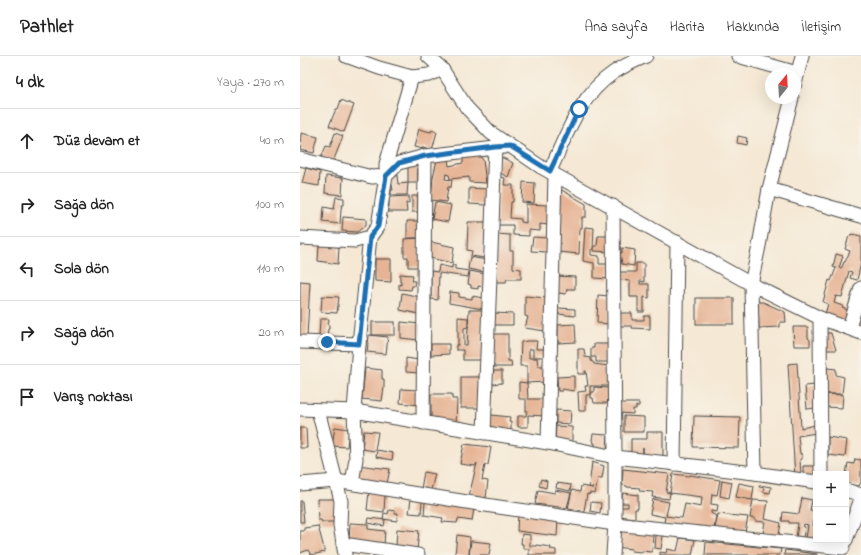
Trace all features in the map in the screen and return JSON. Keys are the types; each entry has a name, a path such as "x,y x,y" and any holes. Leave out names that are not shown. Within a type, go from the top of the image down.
{"street":[{"path":"346,56 379,68 412,77 429,75 442,70"},
{"path":"428,56 442,70 467,108 491,133 552,173 751,284 820,318 855,330 861,288"},
{"path":"548,443 552,173 579,109 593,90 611,74 646,56"},
{"path":"740,56 771,68"},
{"path":"799,68 802,56"},
{"path":"352,483 356,459 354,411 370,237 378,226 386,176 386,164 412,77"},
{"path":"755,473 751,284 769,189 790,104"},
{"path":"300,159 372,177 386,176 399,163 425,156 510,146"},
{"path":"484,432 495,147"},
{"path":"423,423 425,156"},
{"path":"769,189 787,193 861,216"},
{"path":"613,206 615,457 615,524 613,555"},
{"path":"300,238 355,241 370,237"},
{"path":"674,464 676,242"},
{"path":"820,318 821,471"},
{"path":"300,342 359,344"},
{"path":"300,409 354,411 548,443 615,457 755,473 813,482"},
{"path":"318,410 341,501 340,525 344,549 418,555"},
{"path":"300,484 336,480 492,506 615,524 844,546 861,499"},
{"path":"849,491 861,495"}],"building":[{"path":"341,100 354,105 344,132 329,126"},
{"path":"419,129 437,132 432,150 423,147 423,149 414,147"},
{"path":"301,133 318,137 314,153 300,150"},
{"path":"335,133 343,136 333,162 321,158 326,146 330,147"},
{"path":"738,136 747,138 746,145 737,143"},
{"path":"478,154 483,160 486,183 469,182 469,177 450,179 449,175 446,174 445,179 452,180 451,187 448,187 446,202 431,200 433,177 437,160 448,159 449,166 463,163 463,156"},
{"path":"501,157 513,163 508,177 496,171"},
{"path":"417,165 418,183 408,183 408,166"},
{"path":"306,168 320,172 319,186 302,183"},
{"path":"397,175 398,184 408,183 407,195 391,195 391,190 393,190 390,176"},
{"path":"326,176 343,178 342,195 325,193"},
{"path":"500,177 505,178 504,185 513,185 513,202 511,202 510,218 521,219 521,222 526,223 526,204 548,205 548,225 540,224 540,231 529,230 529,236 513,235 513,225 497,225"},
{"path":"523,182 535,183 534,203 522,202"},
{"path":"469,188 487,189 486,205 469,204"},
{"path":"560,189 586,204 586,217 582,217 582,228 580,228 579,254 558,252"},
{"path":"409,196 409,203 406,203 407,212 388,212 389,197"},
{"path":"412,196 418,196 418,212 412,212"},
{"path":"336,197 344,198 344,205 342,205 341,209 340,224 323,222 324,207 334,209"},
{"path":"435,202 451,205 448,222 432,219"},
{"path":"343,217 366,219 366,225 357,232 342,231"},
{"path":"407,221 418,221 419,238 407,238"},
{"path":"468,222 486,222 485,258 471,256 472,251 467,250"},
{"path":"585,227 594,228 593,249 591,250 591,255 599,256 599,264 610,264 609,279 594,278 594,263 583,261"},
{"path":"496,234 510,235 510,251 513,251 513,268 521,269 521,279 507,279 506,282 495,282"},
{"path":"851,234 861,236 861,263 857,280 850,278 852,272 849,271 842,297 836,296 834,303 843,306 842,308 848,310 845,322 825,314 828,304 823,302 829,280 831,281 836,268 833,267 836,254 843,256 839,268 841,268 850,251 845,249"},
{"path":"598,236 610,236 610,252 594,251 594,246 597,246"},
{"path":"533,237 548,238 547,252 531,251"},
{"path":"419,238 420,267 408,267 408,257 404,257 404,239"},
{"path":"431,242 454,247 452,263 430,258"},
{"path":"319,245 339,247 338,264 318,261"},
{"path":"622,248 635,250 634,266 622,264 620,253 622,253"},
{"path":"470,257 486,260 484,272 468,269"},
{"path":"375,259 391,259 391,282 375,281"},
{"path":"636,263 644,263 644,282 640,281 640,284 649,284 649,298 644,297 644,312 638,312 638,297 630,297 630,281 620,280 620,272 636,272"},
{"path":"439,265 452,268 452,265 455,265 455,269 469,271 468,277 439,273 438,300 431,299 431,271 438,272"},
{"path":"470,271 485,274 484,287 478,286 478,289 471,288 471,285 468,284"},
{"path":"400,274 413,275 412,281 415,281 411,290 399,289 399,284 401,285"},
{"path":"557,276 575,277 575,289 567,289 566,294 558,293"},
{"path":"300,281 310,282 307,337 300,337"},
{"path":"450,292 459,293 459,297 472,299 472,296 484,298 483,309 449,303"},
{"path":"402,293 420,297 419,314 400,310"},
{"path":"598,295 609,296 609,324 597,323"},
{"path":"322,296 339,297 337,313 321,312"},
{"path":"525,296 547,298 545,331 525,328 528,317 525,316"},
{"path":"696,298 734,298 734,324 696,324"},
{"path":"758,302 763,302 785,312 786,322 780,322 780,327 759,328"},
{"path":"558,308 575,309 575,316 558,314"},
{"path":"469,310 483,310 482,360 463,360 463,350 456,350 456,345 458,345 458,317 468,318 468,327 464,328 464,345 467,345"},
{"path":"494,313 513,314 513,325 494,325"},
{"path":"620,313 632,313 632,320 644,320 644,316 650,316 650,329 620,326"},
{"path":"320,319 329,319 327,336 319,336"},
{"path":"372,322 395,322 395,335 372,335"},
{"path":"401,322 420,324 419,340 401,338"},
{"path":"575,324 576,342 558,343 558,325"},
{"path":"793,327 808,327 810,346 794,346"},
{"path":"824,333 831,333 836,350 824,350"},
{"path":"494,334 508,334 508,361 511,361 512,367 494,367"},
{"path":"369,335 388,337 386,354 367,352"},
{"path":"537,341 536,349 547,349 547,357 533,357 533,349 529,349 529,358 537,358 538,366 547,366 546,382 527,383 527,366 520,366 521,342"},
{"path":"431,344 449,344 449,354 431,355"},
{"path":"594,344 609,344 609,362 596,362 596,357 591,357 591,348 594,348"},
{"path":"578,349 584,349 585,357 591,358 591,361 594,364 609,366 608,386 590,386 590,395 586,395 586,411 579,411 578,392 586,391 585,386 588,386 586,371 585,374 578,374"},
{"path":"406,358 419,360 419,373 406,372"},
{"path":"797,363 801,428 816,425 816,433 798,436 800,454 802,454 802,459 800,459 801,477 795,477 788,364"},
{"path":"365,368 382,370 384,387 382,401 362,399"},
{"path":"827,368 836,369 836,375 844,377 842,394 826,394"},
{"path":"493,371 502,371 502,383 492,384"},
{"path":"574,376 574,391 562,389 562,391 558,391 557,377"},
{"path":"461,377 480,377 480,408 461,408"},
{"path":"519,382 527,383 528,399 546,399 545,416 528,415 528,427 518,427 518,416 526,416 527,410 526,411 526,399 519,399"},
{"path":"815,385 815,408 807,409 805,386"},
{"path":"594,387 608,388 608,403 594,403 591,395 592,392 594,392"},
{"path":"401,389 419,390 419,405 400,403"},
{"path":"431,394 452,394 452,399 457,399 456,426 431,422"},
{"path":"827,394 843,395 842,408 826,407"},
{"path":"620,403 639,403 639,406 636,406 636,409 633,409 633,414 620,413"},
{"path":"556,410 571,411 570,424 556,423"},
{"path":"491,415 510,417 509,422 511,422 511,435 489,432"},
{"path":"624,416 644,417 644,432 624,432"},
{"path":"694,416 740,417 739,448 693,447"},
{"path":"556,426 572,427 572,442 555,441"},
{"path":"335,427 349,429 347,447 332,446"},
{"path":"300,428 306,428 307,448 300,448"},
{"path":"364,431 378,432 375,451 362,449"},
{"path":"647,432 663,432 663,457 631,454 631,439 647,439"},
{"path":"593,434 608,435 607,449 595,448 595,443 593,443 592,440"},
{"path":"828,437 847,440 845,457 828,455"},
{"path":"464,444 491,447 488,465 485,465 482,480 488,481 486,498 469,496 477,463 475,466 460,464"},
{"path":"377,450 393,453 392,460 376,457"},
{"path":"855,459 861,460 861,482 859,486 849,484 849,471 847,471 848,463 854,464"},
{"path":"592,462 604,466 602,478 598,478 595,494 587,494 584,511 568,508 572,490 580,492 581,486 593,488 589,487"},
{"path":"357,465 390,469 387,484 355,479"},
{"path":"803,466 816,466 816,471 813,471 813,479 803,478"},
{"path":"623,469 669,474 666,492 670,493 669,499 652,497 653,492 639,491 640,488 622,485"},
{"path":"424,472 435,474 431,490 421,489"},
{"path":"673,474 720,480 717,495 712,494 711,504 718,505 717,512 711,511 711,513 716,516 714,529 664,523 665,517 650,514 653,499 669,502 666,516 682,518 685,504 701,507 702,497 670,493"},
{"path":"541,479 547,481 546,488 539,486"},
{"path":"722,480 732,482 729,498 720,496"},
{"path":"557,483 571,485 570,491 556,488"},
{"path":"739,483 754,486 752,500 736,497"},
{"path":"759,485 771,487 770,493 763,492 764,488 759,487"},
{"path":"538,490 555,493 555,490 571,493 567,508 535,504"},
{"path":"369,492 385,495 384,512 367,510"},
{"path":"623,493 638,495 638,509 635,509 635,518 619,516 620,507 628,507 628,503 621,503"},
{"path":"802,498 812,500 810,510 813,510 813,540 806,539 808,525 804,524 803,526 805,527 803,538 796,539 798,523 782,521 783,512 799,514"},
{"path":"317,499 335,499 335,522 322,522 321,520 318,520"},
{"path":"411,499 422,501 421,514 409,513"},
{"path":"753,500 768,501 765,519 781,523 779,535 763,533 765,522 755,521 755,518 750,518"},
{"path":"300,501 302,501 304,522 300,522"},
{"path":"425,502 474,508 472,521 458,519 457,523 442,522 443,518 424,515"},
{"path":"591,502 601,503 600,513 590,511"},
{"path":"389,510 398,513 397,521 383,519 384,513 388,514"},
{"path":"518,513 558,519 557,536 517,531"},
{"path":"718,514 748,517 745,532 715,529"},
{"path":"369,518 385,520 384,526 368,523"},
{"path":"350,523 368,524 368,529 385,531 384,545 349,541"},
{"path":"318,526 325,552 311,555 308,550 300,553 300,531 304,531 304,528"},
{"path":"397,529 419,531 417,550 396,547"},
{"path":"618,530 653,534 652,551 632,551 632,549 616,547"},
{"path":"522,534 530,535 530,546 536,545 551,547 550,549 556,550 556,555 529,555 529,549 523,549 523,544 521,544"},
{"path":"457,535 470,537 469,555 455,555"},
{"path":"656,535 663,536 661,549 655,548"},
{"path":"680,538 695,540 692,555 660,555 660,552 666,553 667,549 677,551"},
{"path":"471,541 491,543 489,555 469,555"},
{"path":"706,542 781,549 780,555 705,555"},
{"path":"785,550 817,554 817,555 784,555"}],"route":[{"path":"327,342 359,344 370,237 378,226 386,176 399,163 425,156 510,146 541,167 550,171 579,109"}]}
